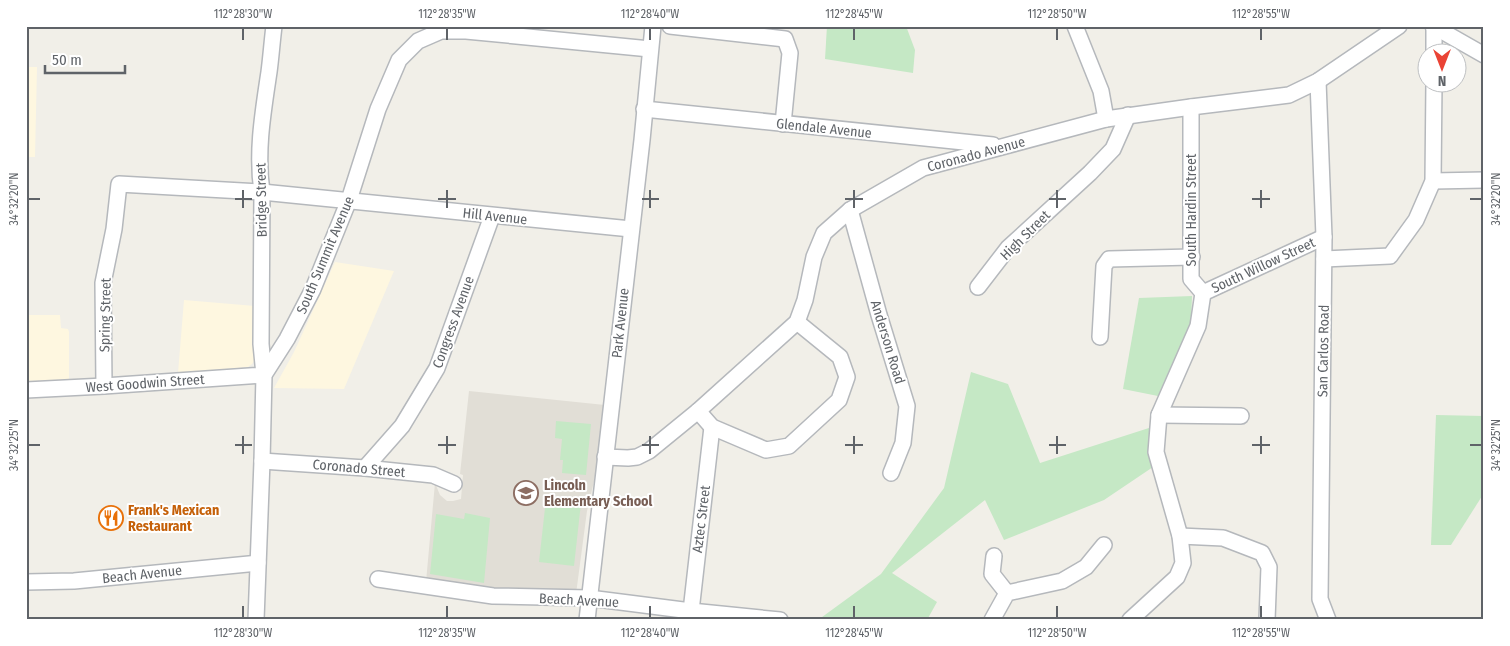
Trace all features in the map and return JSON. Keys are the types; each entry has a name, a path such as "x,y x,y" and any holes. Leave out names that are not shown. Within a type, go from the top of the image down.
{"street":[{"name":"Bridge Street","path":"264,375 262,344 262,192 259,173 262,114 274,26"},
{"name":"Park Avenue","path":"587,620 653,26"},
{"path":"670,26 751,31 786,39 790,53 783,124"},
{"path":"1075,26 1101,91 1106,119"},
{"name":"Coronado Avenue","path":"797,322 814,257 824,233 850,210 923,168 1106,119 1289,95 1318,81 1399,26"},
{"path":"1433,27 1434,42"},
{"path":"1433,27 1484,55"},
{"path":"466,28 650,49"},
{"name":"South Summit Avenue","path":"264,375 287,339 313,289 349,200 378,109 399,60 418,40 440,31 466,28"},
{"name":"San Carlos Road","path":"1318,81 1324,237 1320,599 1328,620"},
{"path":"1324,259 1390,256 1416,220 1434,181 1434,92"},
{"name":"South Hardin Street","path":"1191,107 1191,279 1203,293"},
{"name":"Glendale Avenue","path":"644,109 1003,146"},
{"name":"High Street","path":"978,287 1008,248 1090,173 1113,148 1128,115"},
{"path":"1434,181 1484,180"},
{"name":"Hill Avenue","path":"119,184 262,192 631,229"},
{"name":"Spring Street","path":"104,386 103,283 114,230 119,184"},
{"name":"Anderson Road","path":"850,210 907,406 903,443 891,473"},
{"name":"Congress Avenue","path":"365,468 402,426 437,368 492,216"},
{"name":"South Willow Street","path":"1203,293 1324,237"},
{"path":"1100,337 1104,266 1109,259 1192,257"},
{"path":"1130,620 1178,577 1183,563 1180,536 1156,452 1159,415 1198,326 1203,293"},
{"path":"605,457 637,457 649,451 698,411 797,322 840,357 847,377 839,400 789,446 766,450 712,427 698,411"},
{"path":"256,620 264,375"},
{"name":"West Goodwin Street","path":"26,390 264,375"},
{"path":"1159,415 1241,416"},
{"name":"Aztec Street","path":"691,611 712,427"},
{"name":"Coronado Street","path":"262,461 433,475 454,484"},
{"path":"1180,536 1223,538 1262,553 1269,567 1267,620"},
{"path":"992,620 1007,593 1062,581 1086,567 1104,545"},
{"path":"994,556 992,574 1007,593"},
{"name":"Beach Avenue","path":"26,582 74,581 258,563"},
{"name":"Beach Avenue","path":"378,578 493,596 589,598 780,620"}],"shaded area":[{"path":"26,67 37,67 35,157 26,157"},
{"path":"335,262 394,271 344,389 274,388 294,352"},
{"path":"184,300 255,306 254,361 252,364 248,367 178,373"},
{"path":"26,315 60,315 61,328 68,329 69,332 68,380 26,381"},
{"name":"Lincoln Elementary School","path":"469,391 605,405 595,477 587,511 576,594 493,593 426,582 435,483 440,495 447,501 461,499 463,475 460,474"}],"green space":[{"path":"827,26 906,26 915,50 913,73 825,59"},
{"path":"1192,296 1191,323 1158,396 1123,389 1139,298"},
{"path":"971,372 1008,384 1040,463 1152,427 1153,467 1104,500 1004,540 985,500 892,573 937,602 927,620 818,620 881,574 944,488"},
{"path":"1436,415 1484,416 1484,493 1451,545 1431,545"},
{"path":"556,421 591,424 586,475 562,473 563,460 560,460 562,439 555,438"},
{"path":"546,499 581,503 574,566 539,562"},
{"path":"465,513 490,518 484,583 430,574 436,514 464,519"}],"place":[{"name":"Lincoln Elementary School","path":"526,493"},
{"name":"Frank's Mexican Restaurant","path":"111,518"}]}
